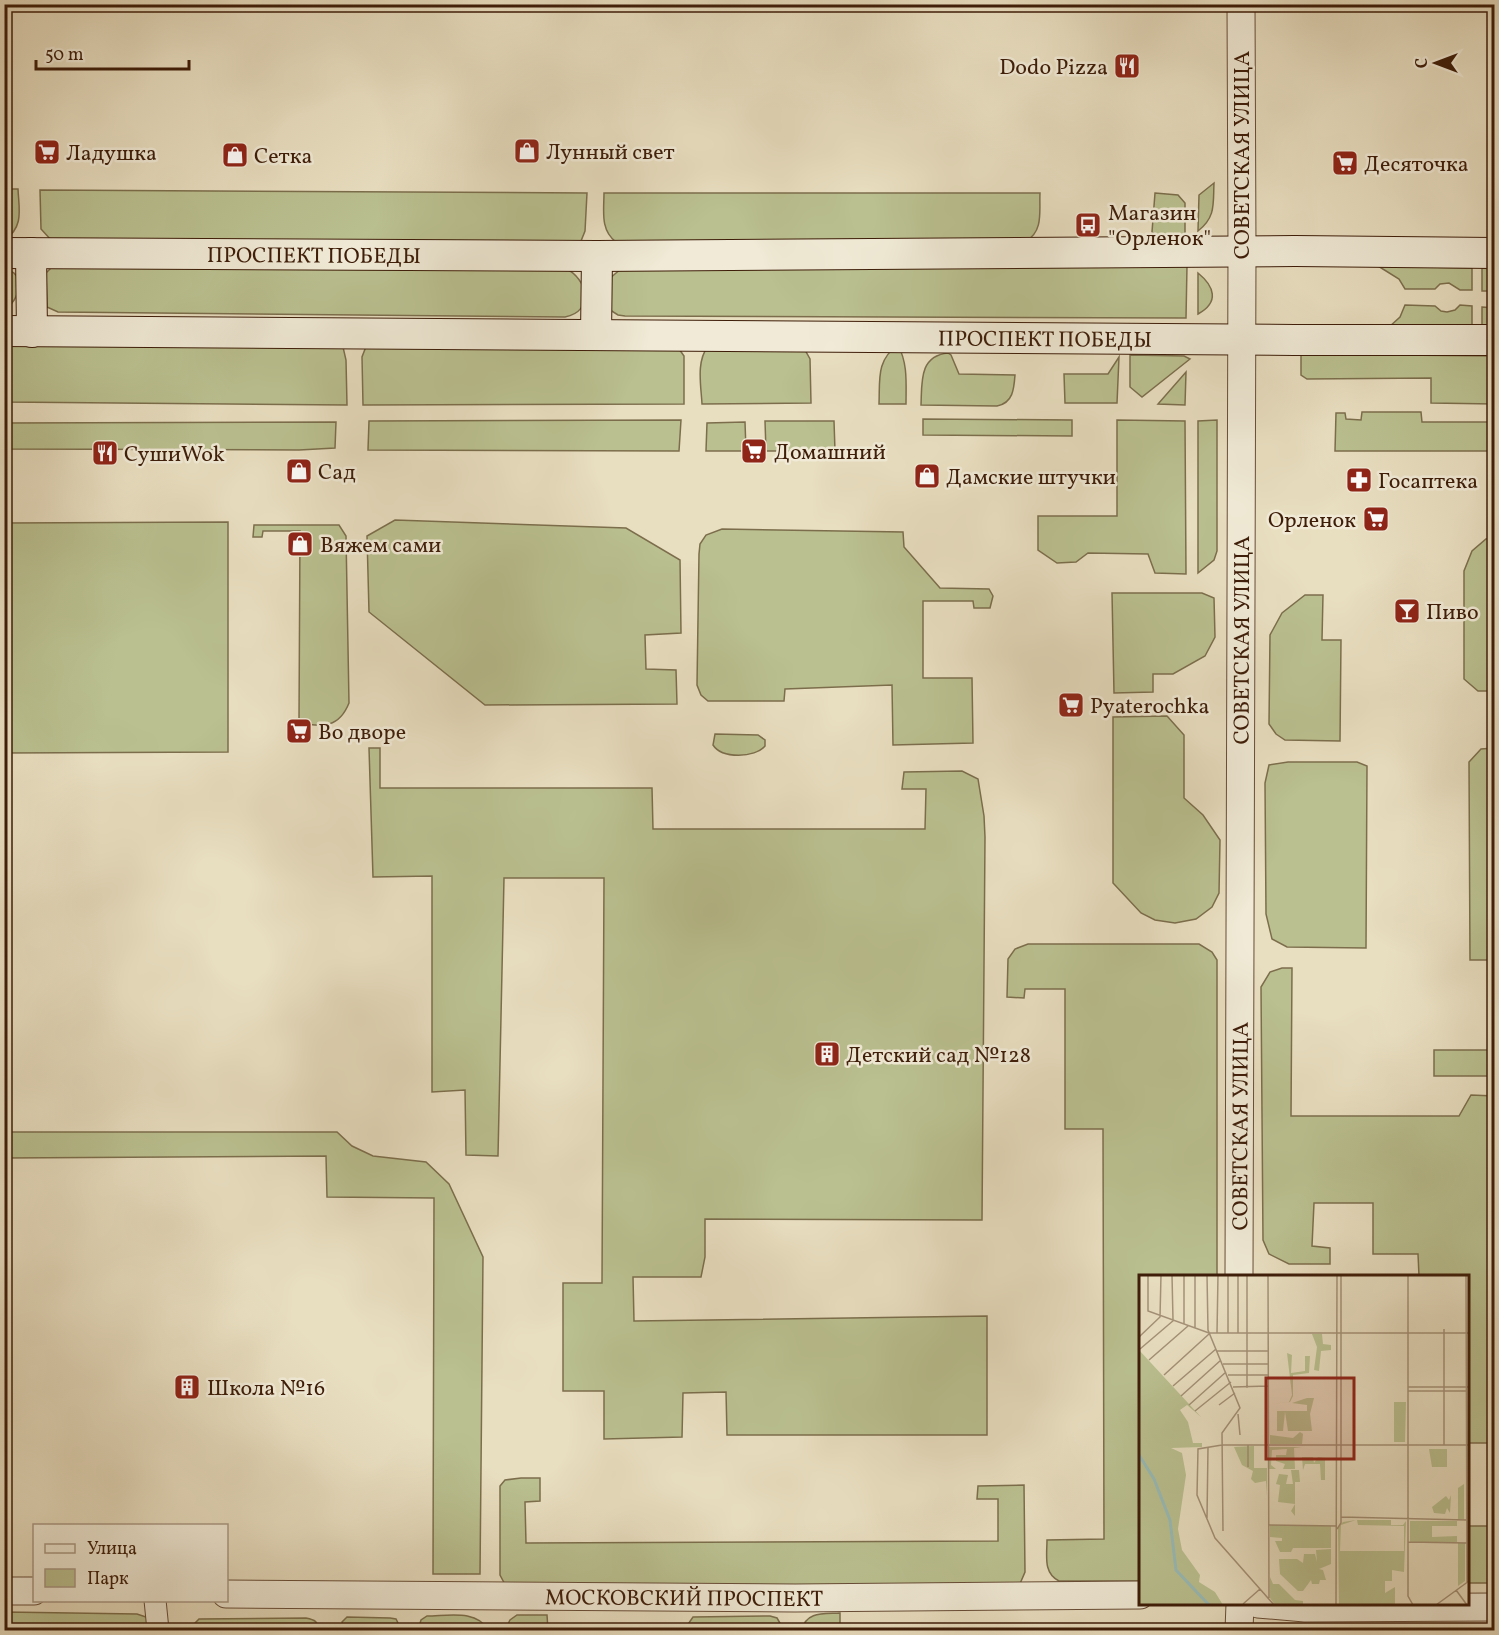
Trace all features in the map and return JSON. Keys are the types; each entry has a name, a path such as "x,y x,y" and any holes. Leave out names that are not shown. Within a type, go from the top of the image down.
{"main road":[{"name":"ПРОСПЕКТ ПОБЕДЫ","path":"1494,253 1242,251 597,256 18,253 18,332 1494,340"},
{"path":"596,335 597,256"}],"street":[{"name":"СОВЕТСКАЯ УЛИЦА","path":"1239,1275 1241,4"},
{"path":"4,1591 33,1592"},
{"name":"МОСКОВСКИЙ ПРОСПЕКТ","path":"228,1594 795,1598 1139,1595"},
{"path":"155,1602 158,1630"},
{"path":"1239,1630 1240,1605"},
{"path":"1270,1605 1305,1608 1494,1607"}],"green space":[{"path":"1214,183 1211,215 1198,231 1199,195"},
{"path":"5,189 18,189 19,217 15,229 5,240"},
{"path":"40,190 587,193 585,231 581,241 52,241 41,229"},
{"path":"604,193 1040,193 1040,213 1036,232 1026,241 616,242 605,226"},
{"path":"1155,193 1178,195 1185,203 1185,239 1160,239 1152,232"},
{"path":"1187,266 1186,318 625,316 618,315 607,308 609,279 622,268"},
{"path":"1378,266 1472,268 1472,290 1460,290 1449,283 1440,284 1435,289 1405,289 1399,279"},
{"path":"4,267 19,279 16,296 5,309"},
{"path":"51,268 565,268 579,279 585,294 581,308 575,314 565,317 58,312 47,307 46,273"},
{"path":"1482,268 1494,269 1493,291 1482,291"},
{"path":"1198,273 1208,283 1212,299 1210,304 1198,314"},
{"path":"1405,305 1435,306 1447,312 1455,310 1460,305 1472,306 1472,330 1389,327 1400,317"},
{"path":"1482,307 1494,308 1494,330 1482,330"},
{"path":"5,335 343,347 346,360 347,405 5,402"},
{"path":"367,344 677,346 684,356 684,404 363,405 362,357"},
{"path":"898,345 905,366 906,404 879,404 883,364 886,357"},
{"path":"708,346 805,350 810,359 811,403 702,404 701,366"},
{"path":"948,353 959,374 1015,375 1009,399 997,406 921,405 922,379 927,365 939,355"},
{"path":"1301,354 1494,356 1494,404 1431,403 1431,378 1307,379 1301,375"},
{"path":"1130,355 1184,356 1190,359 1142,397 1130,387"},
{"path":"1119,357 1117,403 1065,403 1064,374 1108,374"},
{"path":"1186,372 1185,405 1158,404"},
{"path":"1362,412 1421,412 1422,422 1494,422 1494,451 1335,451 1336,413 1345,413 1346,419 1361,420"},
{"path":"923,419 1072,420 1072,436 923,435"},
{"path":"681,420 679,451 368,450 369,421"},
{"path":"1117,420 1185,421 1186,574 1155,573 1148,554 1088,553 1076,562 1057,563 1038,550 1038,516 1117,516"},
{"path":"1217,420 1217,551 1214,560 1198,573 1198,421"},
{"path":"765,421 834,421 835,451 766,451"},
{"path":"336,422 335,448 299,450 5,449 5,423"},
{"path":"745,422 746,451 706,451 707,423"},
{"path":"395,520 626,528 680,560 681,633 645,635 646,669 676,670 677,704 485,705 369,612 367,536"},
{"path":"228,522 228,752 5,753 5,523"},
{"path":"254,525 339,525 346,536 349,703 340,717 329,724 299,723 300,531 263,531 262,537 253,537"},
{"path":"722,529 903,532 904,547 940,588 989,589 993,596 990,608 974,608 973,601 923,601 923,678 972,678 973,743 893,745 892,685 785,689 784,701 708,701 701,695 697,685 699,554 700,544 706,535"},
{"path":"1494,537 1494,691 1478,691 1464,679 1464,571 1472,551 1486,539"},
{"path":"1112,593 1202,593 1214,598 1215,637 1205,656 1173,674 1153,674 1153,692 1114,693"},
{"path":"1305,595 1323,595 1322,640 1341,640 1340,741 1285,740 1276,734 1269,724 1270,635 1282,613"},
{"path":"1167,716 1184,735 1184,798 1203,815 1220,840 1219,893 1212,907 1196,919 1175,923 1155,920 1141,913 1113,883 1113,717"},
{"path":"715,734 758,735 765,740 765,746 747,755 731,755 717,750 713,745"},
{"path":"369,748 380,748 380,788 652,788 653,829 925,829 926,789 902,789 904,772 962,771 978,779 985,837 982,1220 705,1219 705,1257 701,1277 633,1277 634,1321 987,1316 987,1435 727,1435 726,1392 683,1393 682,1437 604,1439 604,1391 563,1391 563,1283 602,1283 604,878 504,878 498,1156 466,1155 465,1090 432,1092 432,876 373,877"},
{"path":"1494,748 1494,960 1470,960 1469,762 1481,749"},
{"path":"1288,762 1357,762 1367,766 1366,948 1287,947 1272,939 1266,914 1265,783 1269,765"},
{"path":"1028,944 1199,944 1212,952 1217,960 1217,1275 1139,1275 1139,1581 1059,1581 1050,1573 1047,1564 1047,1540 1104,1539 1103,1129 1065,1129 1065,989 1025,989 1024,998 1007,997 1008,959 1015,949"},
{"path":"1292,968 1291,1116 1459,1116 1471,1095 1494,1096 1494,1443 1469,1443 1469,1275 1419,1275 1418,1254 1373,1254 1373,1203 1314,1203 1312,1246 1330,1248 1330,1264 1289,1264 1269,1254 1263,1240 1261,987 1270,972"},
{"path":"1434,1050 1494,1050 1494,1076 1434,1076"},
{"path":"4,1132 337,1132 352,1146 373,1156 426,1162 449,1184 483,1257 480,1574 433,1574 434,1198 327,1197 326,1156 5,1158"},
{"path":"540,1478 540,1501 525,1502 526,1543 998,1541 998,1499 977,1499 978,1486 1024,1485 1025,1572 1019,1586 508,1590 500,1575 500,1486 505,1480"},
{"path":"1469,1526 1494,1526 1494,1583 1469,1583"},
{"path":"5,1612 137,1614 149,1618 149,1630 5,1630"},
{"path":"840,1613 840,1630 802,1630 807,1619 816,1615"},
{"path":"517,1615 547,1615 548,1630 505,1630 510,1620"},
{"path":"427,1616 469,1616 483,1623 488,1630 418,1630 421,1620"},
{"path":"770,1616 777,1618 784,1630 684,1630 693,1617"},
{"path":"347,1617 396,1619 399,1630 344,1630 342,1622"},
{"path":"306,1618 315,1621 318,1630 193,1630 193,1625 199,1619"}],"place":[{"name":"Dodo Pizza","path":"1127,66"},
{"name":"Лунный свет","path":"527,151"},
{"name":"Ладушка","path":"47,152"},
{"name":"Сетка","path":"235,155"},
{"name":"Десяточка","path":"1345,163"},
{"name":"Магазин \"Орленок\"","path":"1088,225"},
{"name":"Домашний","path":"754,451"},
{"name":"СушиWok","path":"105,453"},
{"name":"Сад","path":"299,471"},
{"name":"Дамские штучки","path":"927,476"},
{"name":"Госаптека","path":"1359,480"},
{"name":"Орленок","path":"1376,519"},
{"name":"Вяжем сами","path":"300,544"},
{"name":"Пиво","path":"1407,611"},
{"name":"Pyaterochka","path":"1071,705"},
{"name":"Во дворе","path":"299,731"},
{"name":"Детский сад №128","path":"827,1054"},
{"name":"Школа №16","path":"187,1387"}]}
